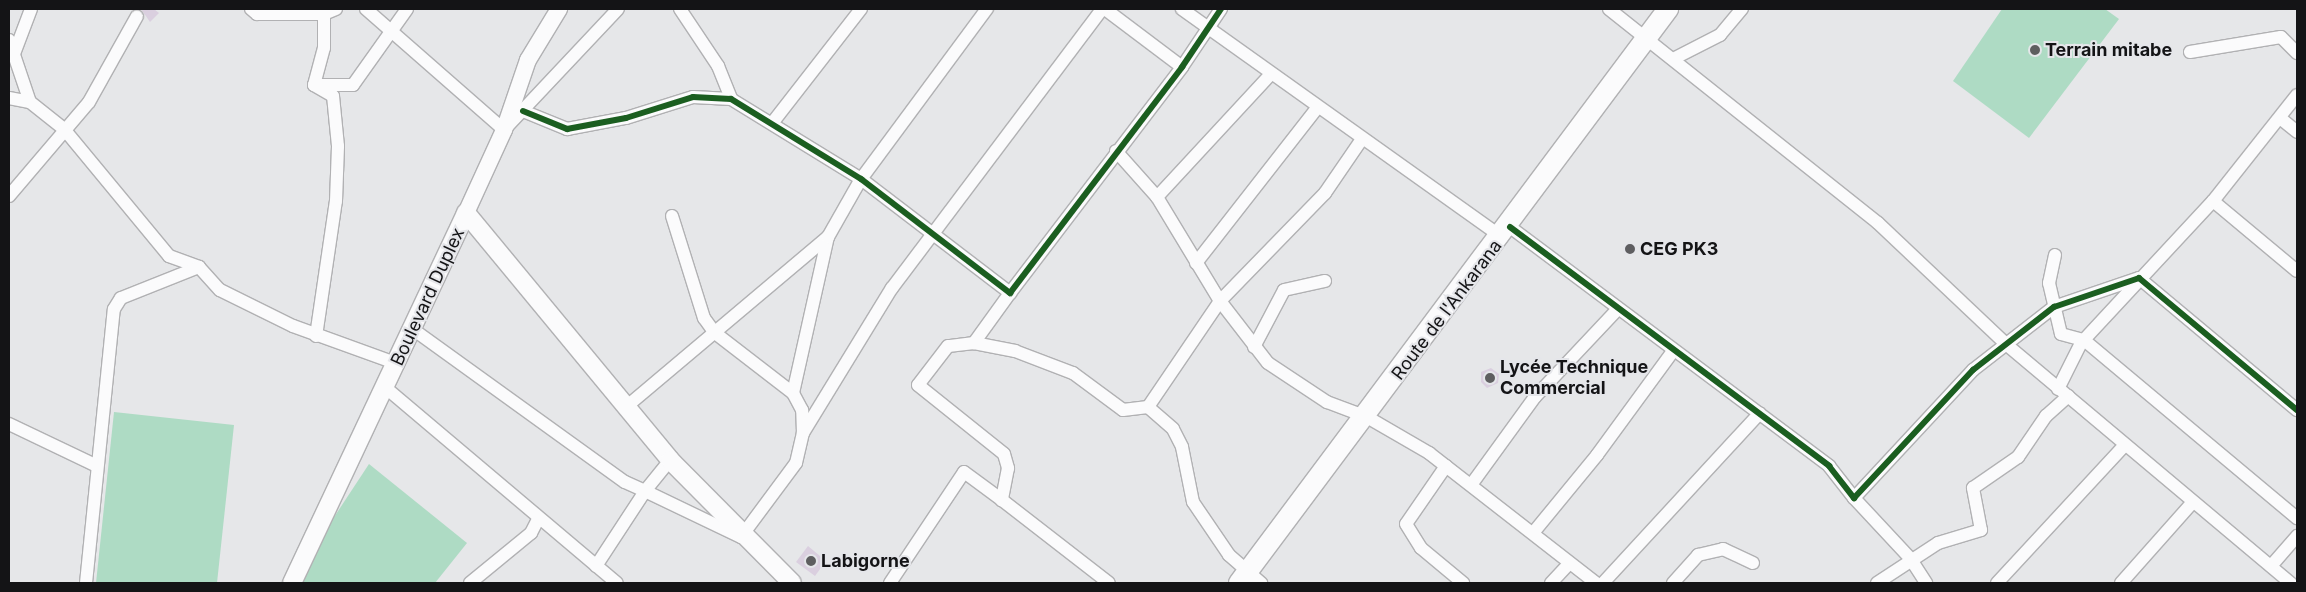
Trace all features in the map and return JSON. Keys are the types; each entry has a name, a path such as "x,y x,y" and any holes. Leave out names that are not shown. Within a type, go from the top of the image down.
{"main road":[{"name":"Route de l'Ankarana","path":"1249,580 1668,9"},
{"name":"Boulevard Duplex","path":"292,583 414,330 466,213"},
{"path":"466,213 670,460 741,537 792,583"}],"street":[{"path":"14,54 31,9"},
{"path":"251,9 257,14 328,10 324,48 314,85"},
{"path":"366,9 504,130 618,9"},
{"path":"314,85 353,85 407,9"},
{"name":"Boulevard Duplex","path":"466,213 504,130 528,60 559,9"},
{"path":"680,9 718,66 731,99"},
{"path":"773,122 861,9"},
{"path":"793,393 828,237 861,178 987,9"},
{"path":"803,433 892,288 1103,9 1182,67"},
{"path":"1182,9 1317,108 1506,232 1618,310 1760,413 1829,466 1854,498 1910,558 1926,583"},
{"path":"974,343 1116,152 1182,67 1221,9"},
{"path":"1609,9 1878,223 2007,345 2291,583"},
{"path":"1672,59 1720,35 1742,9"},
{"path":"9,196 88,102 137,16"},
{"path":"2190,52 2281,37 2297,53"},
{"path":"9,40 30,102"},
{"path":"1156,197 1270,74"},
{"path":"314,85 332,96 338,146 336,201 316,336"},
{"path":"1877,583 1910,558 1938,543 1981,530 1973,488 2018,457 2063,393 2084,340 2139,278 2213,201 2297,95"},
{"path":"523,111 567,129 626,118 694,97 731,99 773,122 861,178 1010,293"},
{"path":"9,98 30,102 64,129 169,256 198,267 220,290 316,336 398,364"},
{"path":"1196,263 1317,108"},
{"path":"2280,118 2297,132"},
{"path":"1148,407 1220,301 1326,193 1362,139"},
{"path":"1116,152 1156,197 1220,301 1268,363 1327,402 1367,417 1446,466 1569,564 1596,583"},
{"path":"2213,201 2297,271"},
{"path":"414,330 625,482 741,537 796,463 803,433 802,410 793,393 715,334 698,301 672,216"},
{"path":"626,407 715,334 786,269 828,237"},
{"path":"2056,255 2049,283 2061,334 2084,340 2297,518"},
{"path":"86,583 95,465 114,310 121,298 198,267"},
{"path":"1854,498 1973,370 2054,307 2139,278"},
{"path":"2139,278 2296,408"},
{"path":"1254,347 1284,290 1326,281"},
{"path":"1471,485 1535,397 1618,310"},
{"path":"1002,500 1008,468 1004,454 918,385 948,346 974,343 1015,351 1072,373 1123,410 1148,407 1173,429 1182,447 1193,502 1229,555 1249,580"},
{"path":"1532,533 1597,455 1673,351"},
{"path":"386,388 538,519 617,583"},
{"path":"1603,583 1760,413"},
{"path":"9,424 95,465"},
{"path":"1997,583 2125,445"},
{"path":"596,566 645,491 670,460"},
{"path":"1446,466 1406,524 1421,548 1458,582"},
{"path":"890,583 964,472 1109,583"},
{"path":"2121,583 2193,502"},
{"path":"470,583 531,533 538,519"},
{"path":"2271,566 2297,536"},
{"path":"1673,583 1698,555 1723,549 1754,563"},
{"path":"1551,583 1569,564"}],"green space":[{"name":"Terrain mitabe","path":"2002,9 2105,9 2119,19 2029,138 1953,81"},
{"path":"114,412 234,425 217,583 96,583"},
{"path":"369,464 467,543 435,583 300,583 317,543"}],"building":[{"path":"141,9 154,9 159,13 150,22"},
{"name":"Lycée Technique Commercial","path":"1491,368 1499,374 1498,383 1487,388 1481,382 1481,372"},
{"name":"Labigorne","path":"808,546 826,561 815,576 796,562"}],"cycle path":[{"path":"523,111 567,129 626,118 693,97 731,99 861,179 1010,293 1182,67 1221,9"},
{"path":"1510,227 1829,466 1854,498 1973,370 2054,307 2139,278 2297,410"}],"place":[{"name":"Terrain mitabe","path":"2035,50"},
{"name":"CEG PK3","path":"1630,249"},
{"name":"Lycée Technique Commercial","path":"1490,378"},
{"name":"Labigorne","path":"811,561"}]}
